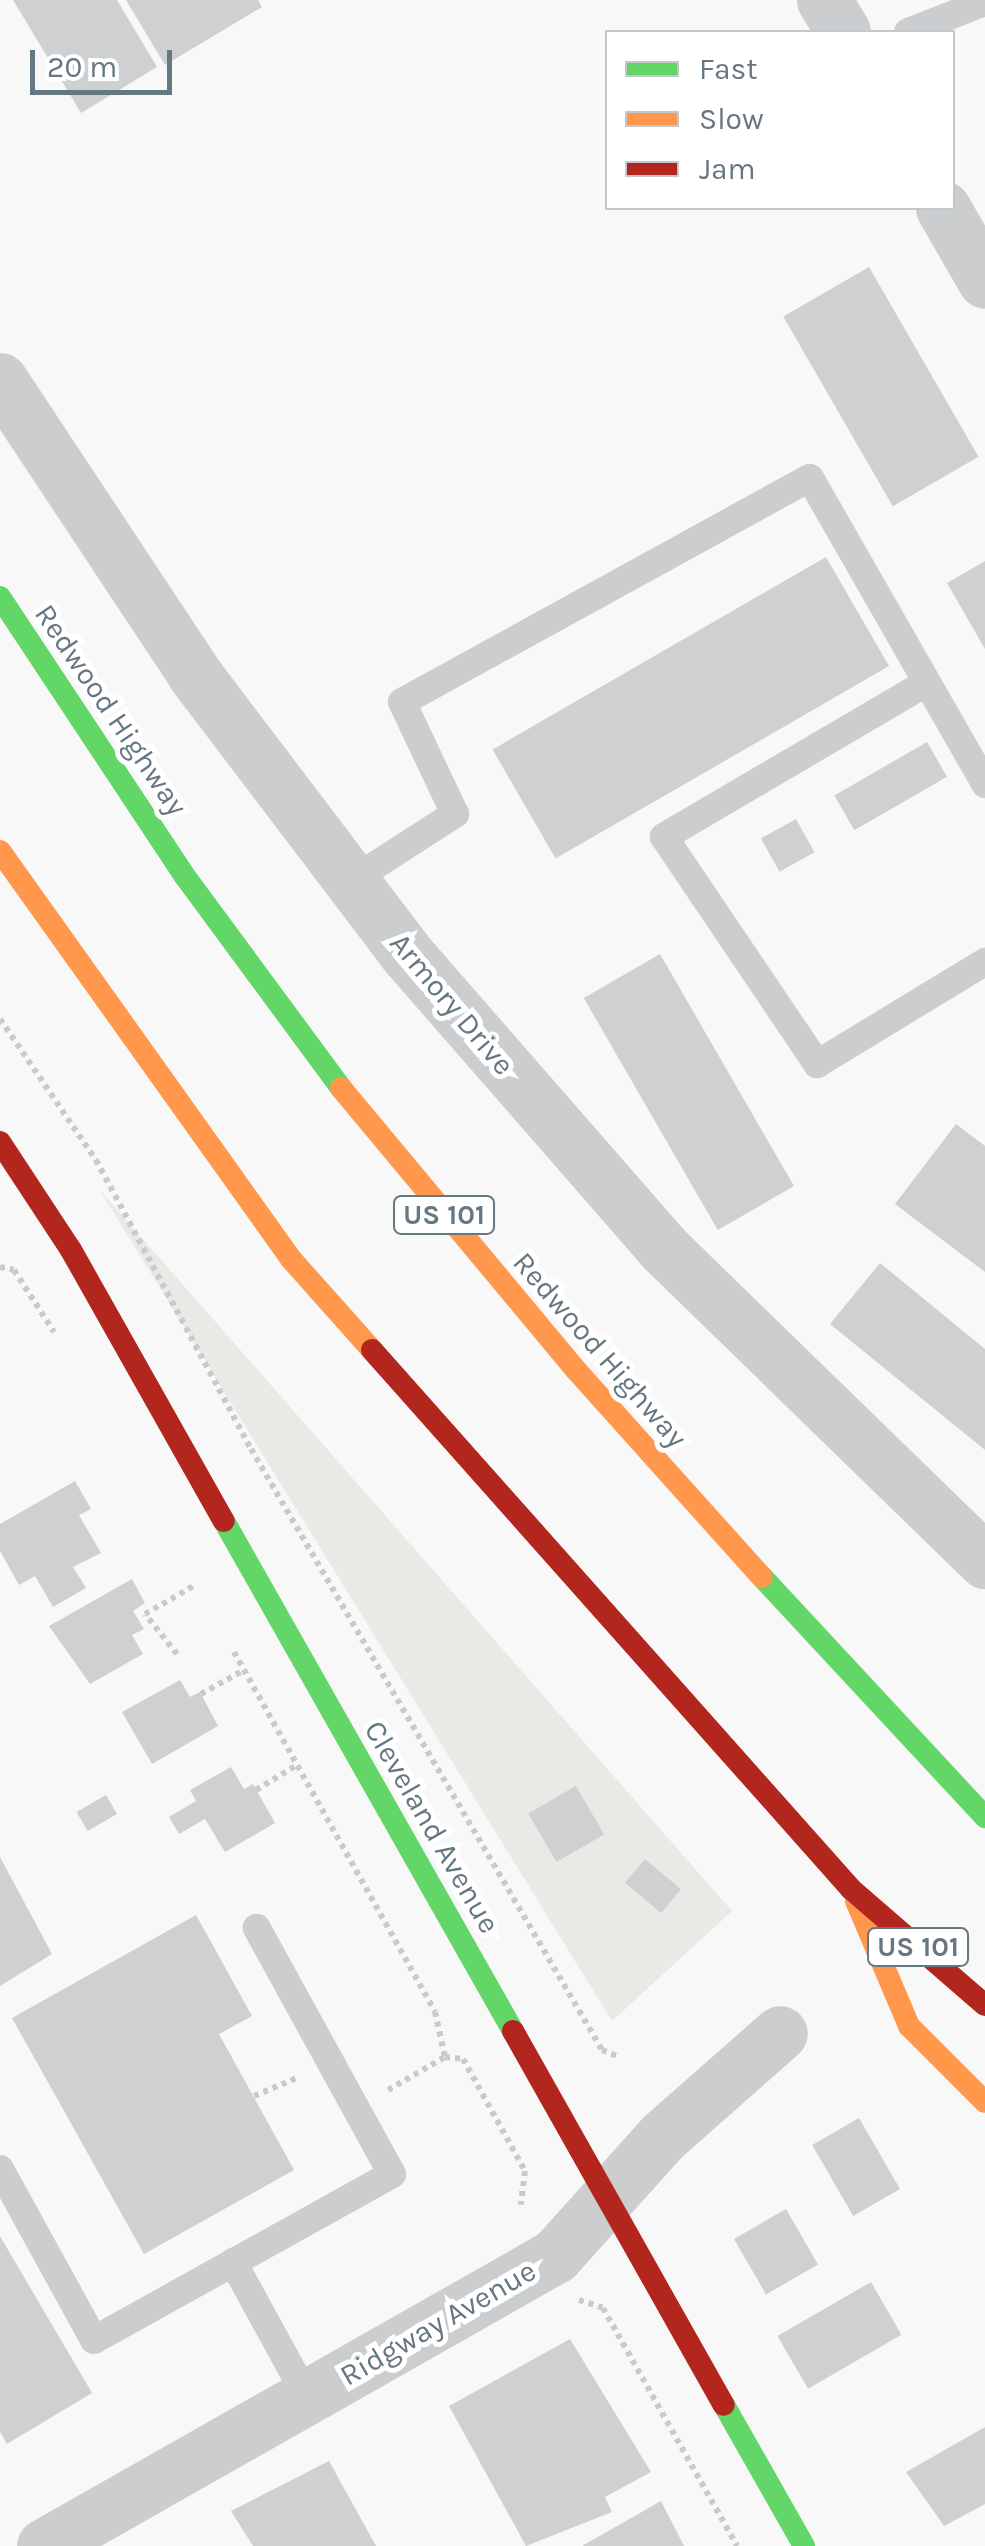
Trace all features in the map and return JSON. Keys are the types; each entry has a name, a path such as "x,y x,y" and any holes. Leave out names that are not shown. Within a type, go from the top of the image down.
{"main road":[{"name":"Redwood Highway","path":"0,598 184,875 381,1141 576,1370 948,1784 985,1813"},
{"name":"US 101","path":"0,851 291,1258 850,1889 985,2005"},
{"name":"Cleveland Avenue","path":"0,1142 8,1171 71,1250 804,2546"},
{"path":"850,1889 909,2026 985,2102"}],"street":[{"path":"824,0 841,30"},
{"path":"944,210 985,281"},
{"name":"Armory Drive","path":"0,380 195,675 404,952 664,1249 985,1561"},
{"name":"Ridgway Avenue","path":"44,2546 555,2256 662,2137 780,2033"}],"lane":[{"path":"913,30 985,2"},
{"path":"352,881 456,814 402,702 810,478 985,784"},
{"path":"926,683 664,837 817,1064 985,962"},
{"path":"0,2169 94,2340 392,2174 257,1928"},
{"path":"233,2262 307,2398"}],"path":[{"path":"0,1019 96,1160 251,1449 602,2050 619,2057"},
{"path":"0,1267 14,1270 64,1349"},
{"path":"188,1568 205,1599"},
{"path":"177,1654 145,1614 197,1584"},
{"path":"228,1642 435,2012 444,2057 464,2059 525,2172 521,2205"},
{"path":"201,1694 244,1670"},
{"path":"256,1790 297,1764"},
{"path":"579,2300 603,2308 737,2546"}],"shaded area":[{"path":"99,1189 732,1911 612,2021"}],"building":[{"path":"13,0 117,0 157,67 81,113"},
{"path":"126,0 258,0 262,7 165,65"},
{"path":"869,267 978,457 893,506 783,316"},
{"path":"826,557 889,666 556,859 493,750"},
{"path":"985,561 985,649 947,583"},
{"path":"927,742 947,777 854,830 834,796"},
{"path":"796,819 814,852 779,872 761,838"},
{"path":"660,954 794,1186 718,1230 584,998"},
{"path":"956,1124 985,1146 985,1272 895,1204"},
{"path":"880,1263 985,1349 985,1450 830,1324"},
{"path":"75,1481 91,1509 79,1515 101,1553 73,1567 86,1588 53,1607 35,1576 19,1585 0,1551 0,1524"},
{"path":"132,1579 145,1603 133,1611 144,1629 132,1635 143,1654 90,1684 49,1626"},
{"path":"180,1680 190,1697 200,1692 218,1726 152,1764 122,1712"},
{"path":"231,1767 244,1789 253,1784 275,1823 225,1852 205,1819 179,1834 169,1817 196,1801 190,1790"},
{"path":"576,1786 604,1834 556,1862 528,1814"},
{"path":"106,1795 117,1814 88,1831 77,1812"},
{"path":"0,1857 52,1954 0,1986"},
{"path":"645,1859 681,1889 661,1913 625,1883"},
{"path":"196,1915 252,2016 219,2034 294,2170 144,2254 12,2018"},
{"path":"859,2118 900,2189 853,2216 812,2145"},
{"path":"786,2209 818,2264 766,2294 734,2239"},
{"path":"0,2236 92,2393 7,2444 0,2432"},
{"path":"871,2282 902,2335 808,2389 777,2336"},
{"path":"570,2339 651,2472 605,2497 612,2512 526,2546 449,2406"},
{"path":"985,2427 985,2504 944,2526 906,2472"},
{"path":"329,2461 376,2546 253,2546 231,2511"},
{"path":"661,2501 684,2546 582,2546"}],"traffic: fast":[{"path":"0,597 184,875 341,1088"},
{"path":"224,1521 513,2031"},
{"path":"762,1577 985,1817"},
{"path":"724,2405 804,2546"}],"traffic: slow":[{"path":"0,851 291,1259 372,1350"},
{"path":"341,1088 576,1370 762,1577"},
{"path":"856,1901 909,2026 985,2102"}],"traffic: jam":[{"path":"0,1142 71,1250 224,1521"},
{"path":"372,1350 851,1889 985,2005"},
{"path":"513,2031 724,2405"}]}
